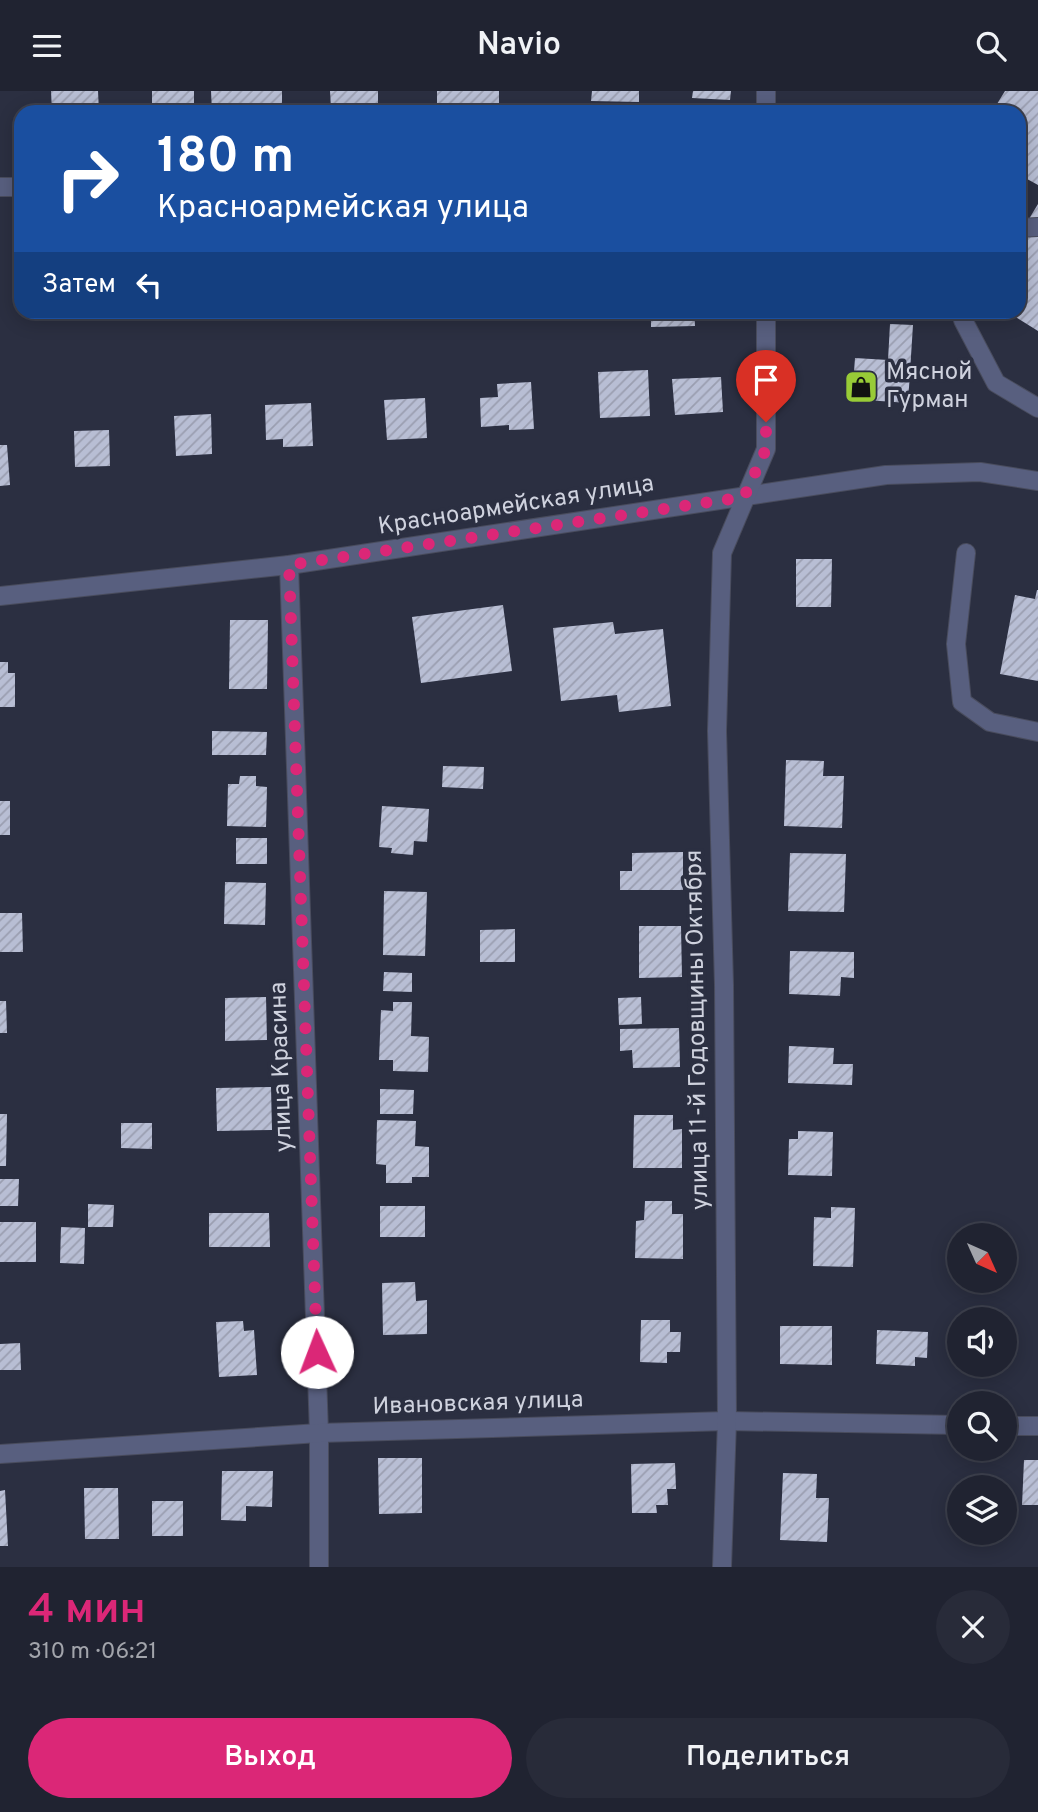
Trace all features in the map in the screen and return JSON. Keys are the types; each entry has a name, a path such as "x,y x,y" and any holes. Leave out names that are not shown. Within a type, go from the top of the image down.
{"street":[{"name":"улица 11-й Годовщины Октября","path":"722,1567 727,1421 724,985 717,731 722,553 766,449 766,319"},
{"path":"963,319 996,383 1038,408"},
{"name":"Красноармейская улица","path":"0,596 289,565 886,475 980,472 1038,481"},
{"path":"966,553 956,644 962,702 990,722 1038,732"},
{"name":"улица Красина","path":"289,565 320,1433 319,1567"},
{"name":"Ивановская улица","path":"0,1454 320,1433 727,1421 947,1425"},
{"path":"1017,1426 1038,1426"}],"building":[{"path":"51,91 98,91 99,105 52,105"},
{"path":"152,91 194,91 194,105 152,105"},
{"path":"211,91 282,91 282,105 212,105"},
{"path":"330,91 378,91 378,105 331,105"},
{"path":"437,91 499,91 499,103 437,103"},
{"path":"592,91 639,91 639,102 591,101"},
{"path":"693,91 731,91 730,100 692,98"},
{"path":"1005,91 1038,91 1038,185 1026,178 1026,105 996,105"},
{"path":"1038,204 1038,331 1019,319 1026,319 1026,224"},
{"path":"651,319 695,319 695,326 651,327"},
{"path":"890,324 913,325 908,403 852,399 855,358 888,360"},
{"path":"648,370 650,416 600,418 598,372"},
{"path":"721,377 723,412 675,415 672,379"},
{"path":"531,382 534,429 509,430 509,425 481,427 480,398 498,397 497,384"},
{"path":"425,398 427,438 387,440 384,400"},
{"path":"311,403 313,446 283,447 283,439 266,440 265,405"},
{"path":"211,414 212,454 176,456 174,416"},
{"path":"109,430 110,466 75,467 74,431"},
{"path":"0,445 7,445 10,485 0,486"},
{"path":"796,559 832,559 831,607 796,607"},
{"path":"1037,590 1038,681 1000,674 1015,595 1035,599"},
{"path":"503,605 512,671 421,683 412,617"},
{"path":"230,620 268,620 267,689 229,689"},
{"path":"613,622 615,634 663,629 671,706 619,712 617,695 561,701 553,628"},
{"path":"0,662 8,662 8,673 15,673 15,707 0,707"},
{"path":"212,731 267,732 266,755 212,755"},
{"path":"786,760 824,761 823,776 844,776 842,828 784,826"},
{"path":"443,766 484,767 483,789 442,787"},
{"path":"240,776 256,776 256,786 267,787 266,827 227,826 228,784 239,784"},
{"path":"0,801 10,801 10,835 0,835"},
{"path":"382,806 429,809 427,842 414,841 413,855 391,853 392,848 379,847"},
{"path":"236,838 267,838 267,864 236,864"},
{"path":"683,852 683,890 620,890 620,871 632,871 632,853"},
{"path":"790,853 846,854 844,912 788,911"},
{"path":"225,882 266,883 265,925 224,924"},
{"path":"384,891 427,892 425,956 383,955"},
{"path":"0,913 22,913 23,952 0,952"},
{"path":"639,926 681,926 682,977 639,978"},
{"path":"515,929 515,962 480,962 480,930"},
{"path":"790,951 854,952 854,978 841,977 840,996 789,994"},
{"path":"384,972 412,973 412,992 383,991"},
{"path":"266,997 267,1040 225,1041 225,998"},
{"path":"641,997 642,1024 619,1025 618,998"},
{"path":"0,1001 6,1001 7,1033 0,1033"},
{"path":"393,1002 412,1002 411,1036 429,1037 428,1072 393,1071 393,1060 379,1060 381,1010 393,1011"},
{"path":"679,1028 680,1067 633,1068 632,1050 620,1051 620,1029"},
{"path":"789,1046 834,1048 833,1064 853,1064 852,1085 788,1083"},
{"path":"271,1087 272,1130 217,1131 216,1088"},
{"path":"380,1089 414,1090 413,1114 380,1114"},
{"path":"0,1114 7,1114 6,1166 0,1166"},
{"path":"634,1115 673,1115 673,1130 682,1129 682,1168 633,1168"},
{"path":"377,1120 416,1121 415,1146 429,1147 429,1177 412,1177 412,1183 386,1183 386,1165 376,1164"},
{"path":"121,1123 152,1123 152,1149 121,1148"},
{"path":"798,1131 833,1132 832,1176 788,1175 789,1139 798,1139"},
{"path":"0,1179 19,1179 18,1206 0,1206"},
{"path":"645,1201 672,1201 672,1214 683,1214 683,1259 635,1258 636,1221 644,1220"},
{"path":"88,1204 114,1205 113,1227 88,1227"},
{"path":"380,1206 425,1206 425,1237 380,1237"},
{"path":"831,1207 855,1208 853,1267 813,1266 814,1217 831,1218"},
{"path":"209,1213 269,1213 270,1247 209,1247"},
{"path":"0,1222 36,1222 36,1262 0,1262"},
{"path":"61,1227 85,1228 84,1264 60,1263"},
{"path":"415,1282 416,1301 427,1300 427,1334 383,1335 382,1283"},
{"path":"641,1320 670,1320 670,1332 681,1332 680,1352 667,1352 667,1363 640,1362"},
{"path":"243,1321 244,1331 254,1330 257,1375 219,1377 216,1322"},
{"path":"780,1326 832,1326 832,1365 780,1364"},
{"path":"877,1330 928,1332 927,1358 915,1357 915,1366 876,1364"},
{"path":"20,1343 21,1370 0,1370 0,1344"},
{"path":"378,1458 422,1458 422,1513 379,1514"},
{"path":"1024,1460 1038,1460 1038,1505 1022,1505"},
{"path":"675,1463 676,1489 667,1489 668,1505 656,1505 657,1513 632,1513 631,1464"},
{"path":"222,1471 273,1471 272,1507 246,1506 246,1521 221,1520"},
{"path":"783,1473 817,1474 816,1498 829,1498 827,1542 780,1540"},
{"path":"84,1488 118,1488 119,1539 85,1539"},
{"path":"5,1490 8,1546 0,1546 0,1491"},
{"path":"152,1501 183,1501 183,1536 152,1536"}],"place":[{"name":"Мясной Гурман","path":"861,387"}],"route":[{"path":"317,1352 289,565 744,497 766,449 766,422"}]}
